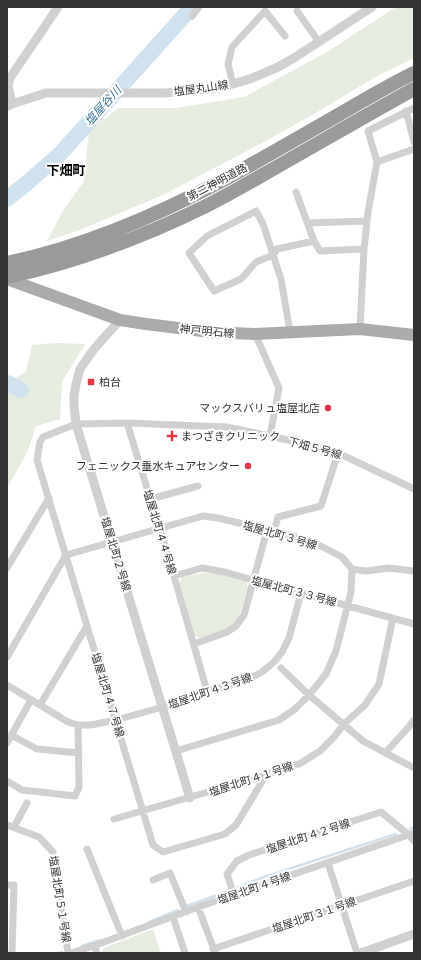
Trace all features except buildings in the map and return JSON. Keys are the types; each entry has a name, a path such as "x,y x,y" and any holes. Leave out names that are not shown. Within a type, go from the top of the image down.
{"highway":[{"name":"第二神明道路","path":"7,263 47,253 107,233 170,206 229,177 414,72"},
{"name":"第二神明道路","path":"8,279 93,254 146,234 238,189 388,103 414,91"}],"main road":[{"name":"神戸明石線","path":"8,279 120,320 210,332 255,334 360,329 414,335"}],"street":[{"name":"塩屋丸山線","path":"58,7 10,78 8,85 9,105 46,93 165,93 218,88 233,84 250,79 278,67 372,7"},
{"path":"192,16 199,7"},
{"path":"233,84 228,64 232,47 265,11 285,36"},
{"path":"297,11 319,42"},
{"path":"360,329 364,249 377,162 368,131 414,108"},
{"path":"406,111 414,142"},
{"path":"377,162 414,149"},
{"path":"296,192 314,241 320,251 364,249"},
{"path":"290,332 281,279 273,255 263,224 256,211 207,236 189,253 214,291 242,279 256,262 273,255 277,249 314,241"},
{"path":"308,223 367,221"},
{"name":"塩屋北町２号線","path":"120,320 94,349 80,369 74,396 76,424 190,798"},
{"path":"255,334 279,388 270,436"},
{"path":"76,424 127,423"},
{"name":"下畑５号線","path":"127,423 227,427 270,436 338,453 414,489"},
{"name":"塩屋北町４４号線","path":"127,423 174,576 207,691"},
{"name":"塩屋北町４７号線","path":"76,424 43,437 40,442 37,460 153,844 163,852 225,834 236,825 266,775"},
{"path":"194,644 227,632 236,626 244,615 271,531 278,517 321,506 338,453"},
{"path":"150,499 198,486"},
{"path":"7,568 49,498"},
{"name":"塩屋北町３号線","path":"66,555 203,516 218,518 301,538 319,545 342,557 352,569"},
{"path":"7,657 66,555"},
{"name":"塩屋北町３３号線","path":"174,576 202,568 224,572 414,624"},
{"path":"176,751 279,720 295,710 326,674 336,651 351,592 352,569 366,571 389,568 414,571"},
{"name":"塩屋北町４３号線","path":"163,707 207,691 245,681 262,672 274,662 282,652 289,638 301,593"},
{"name":"塩屋北町４１号線","path":"114,819 266,775 298,764 320,751 344,724 365,705 379,684 393,618"},
{"path":"40,705 87,626"},
{"path":"281,668 309,695 363,741 414,768"},
{"path":"7,685 68,722 78,726 116,720 163,707"},
{"path":"7,743 31,700"},
{"path":"385,753 414,720"},
{"path":"7,781 22,790 75,796 79,787 78,726"},
{"path":"11,735 37,749 78,753"},
{"path":"10,826 27,803"},
{"name":"塩屋北町４２号線","path":"234,895 227,874 237,861 249,855 381,812 412,834"},
{"name":"塩屋北町５１号線","path":"10,826 39,838 53,852 70,953"},
{"path":"412,834 414,841"},
{"name":"塩屋北町４号線","path":"70,953 96,949 122,936 198,907 412,834"},
{"path":"87,849 122,936"},
{"path":"328,863 357,953"},
{"path":"153,880 170,873 186,912"},
{"name":"塩屋北町３１号線","path":"214,951 414,881"},
{"path":"7,885 14,886 12,953"},
{"path":"198,907 214,951"},
{"path":"173,917 185,953"},
{"path":"361,953 414,934"}],"shaded area":[{"path":"396,7 414,7 414,58 377,76 309,117 165,194 80,230 47,241 64,209 84,181 89,132 118,108 177,108 244,97 327,52"},
{"path":"55,343 85,344 62,382 60,419 36,426 27,453 7,488 7,383 26,372 32,345"},
{"path":"203,573 217,574 246,582 248,587 240,613 234,624 222,631 199,638 194,635 180,582 182,577"},
{"path":"153,929 161,953 101,953 104,948"}],"waterway":[{"name":"塩屋谷川","path":"7,199 60,154 192,7"},
{"path":"7,383 21,390"},
{"path":"410,829 414,827"},
{"path":"238,887 267,876 396,834"},
{"path":"187,906 225,892"},
{"path":"149,922 178,910"},
{"path":"82,946 100,940"},
{"path":"58,953 62,952"}],"place":[{"name":"柏台","path":"91,382"},
{"name":"マックスバリュ塩屋北店","path":"328,408"},
{"name":"まつざきクリニック","path":"172,436"},
{"name":"フェニックス垂水キュアセンター","path":"248,466"}],"district":[{"name":"下畑町","path":"66,170"}]}
